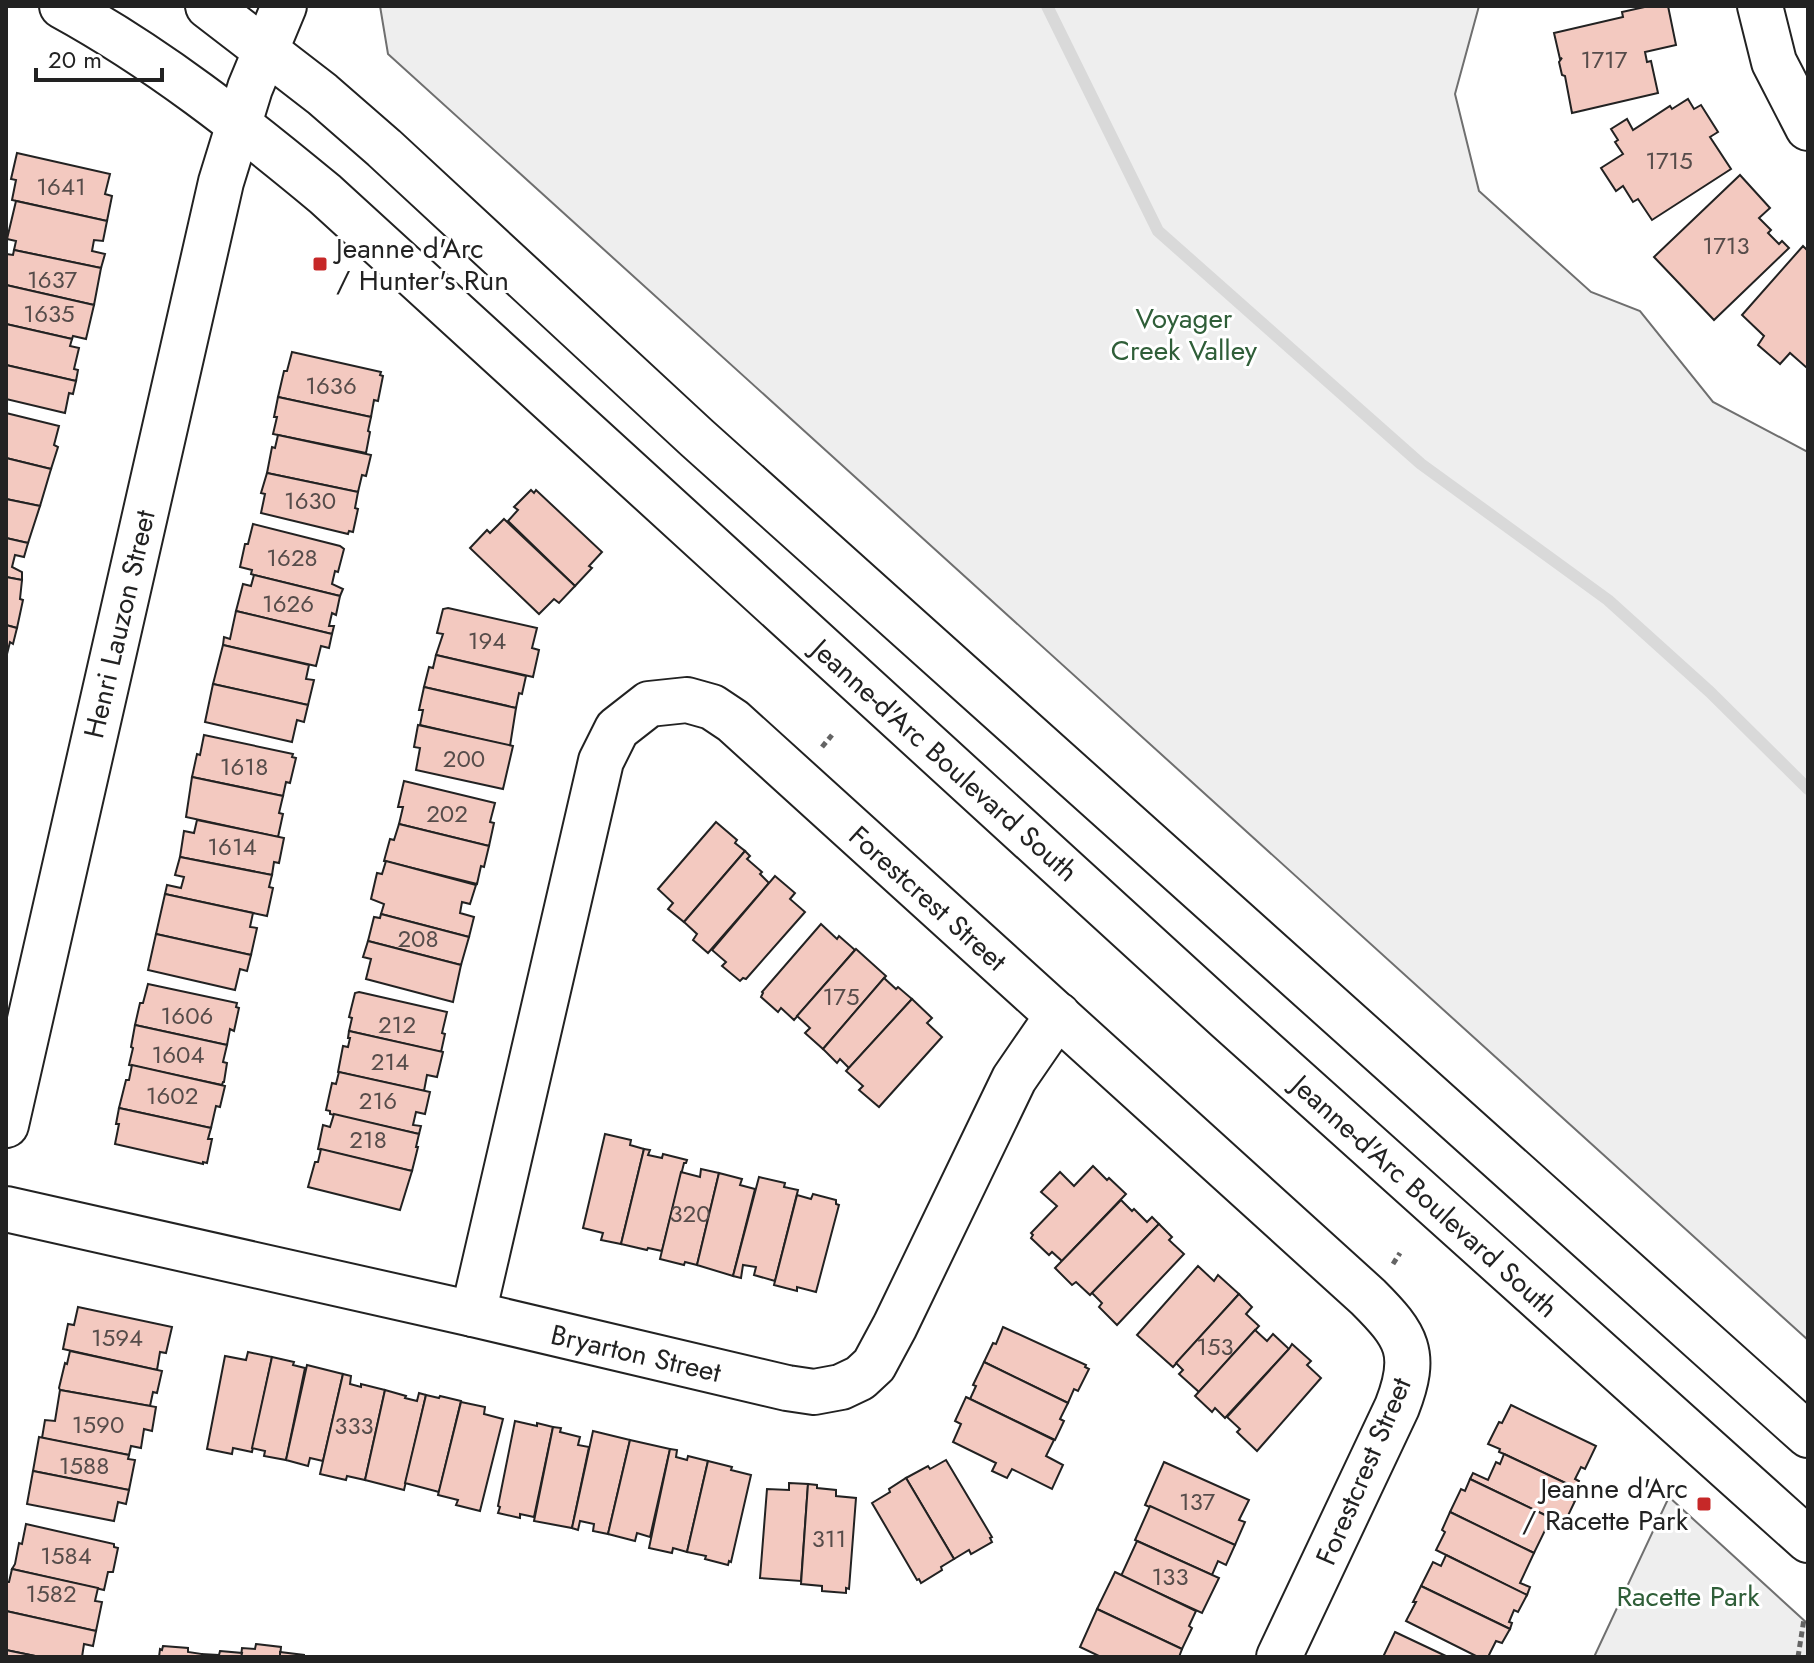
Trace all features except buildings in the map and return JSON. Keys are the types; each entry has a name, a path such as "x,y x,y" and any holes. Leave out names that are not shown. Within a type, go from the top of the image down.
{"street":[{"name":"Jeanne-d'Arc Boulevard South","path":"62,6 174,75 325,194 1205,998 1808,1540"},
{"path":"208,6 322,94 384,148 697,438 1808,1435"},
{"name":"Henri Lauzon Street","path":"6,1125 18,1012 213,213 237,124 284,6"},
{"path":"1760,6 1774,62 1808,128"},
{"name":"Forestcrest Street","path":"473,1314 601,761 617,729 649,704 687,700 712,707 733,721 1393,1322 1409,1361 1405,1385 1279,1657"},
{"name":"Bryarton Street","path":"6,1209 814,1392 841,1387 860,1378 874,1365 1014,1079 1058,1015"}],"path":[{"path":"1798,1657 1804,1619"}],"green space":[{"name":"Voyager Creek Valley","path":"380,6 1479,6 1455,94 1479,191 1591,292 1640,311 1713,402 1808,452 1808,1340 388,54"},
{"name":"Racette Park","path":"1669,1497 1808,1624 1808,1657 1594,1657"}],"waterway":[{"path":"1047,6 1158,231 1421,464 1608,600 1710,692 1808,789"}],"place":[{"name":"Jeanne d'Arc / Hunter's Run","path":"320,264"},
{"name":"Jeanne d'Arc / Racette Park","path":"1704,1504"}]}
